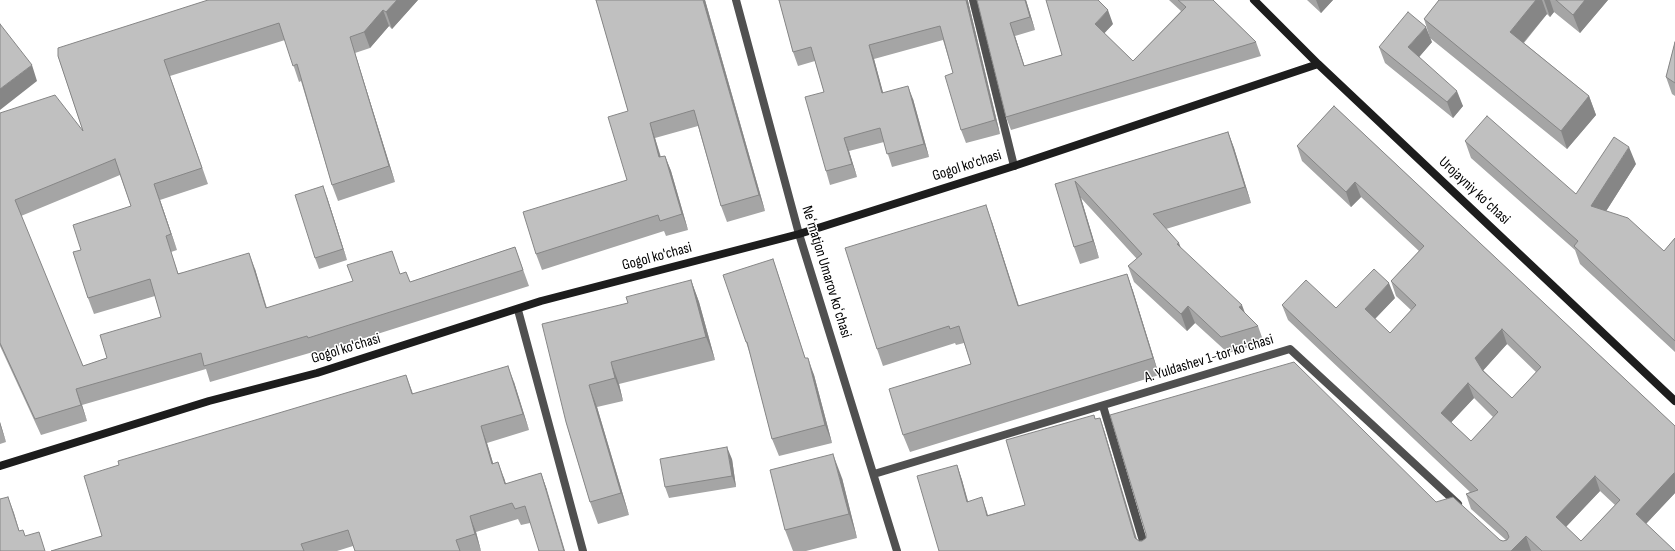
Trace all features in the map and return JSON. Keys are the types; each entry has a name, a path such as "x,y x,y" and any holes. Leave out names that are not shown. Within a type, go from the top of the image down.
{"main road":[{"name":"Urоjayniy koʻchasi","path":"1254,0 1318,64 1675,401"},
{"name":"Gogol ko'chasi","path":"0,466 210,401 317,373 518,310 541,301 799,234 1014,166 1318,64"}],"street":[{"name":"Neʻmatjon Umarov koʻchasi","path":"736,0 799,234 897,551"},
{"path":"973,0 1014,166"},
{"path":"518,310 583,551"},
{"name":"A. Yuldashev 1-tor koʻchasi","path":"874,474 1290,349 1462,508"},
{"path":"1103,406 1146,551"}],"building":[{"path":"208,0 397,0 386,12 383,10 364,32 350,37 389,166 332,185 297,64 293,66 279,23 164,60 202,168 154,184 171,234 166,236 178,274 249,253 266,308 353,281 347,265 392,251 400,274 406,272 410,282 515,247 523,270 308,338 307,336 204,366 201,353 76,389 81,405 35,419 0,343 0,113 55,95 83,131 58,56 58,48","holes":["115,159 131,206 73,225 81,250 73,252 88,298 150,279 161,317 100,335 107,358 83,366 15,200"]},
{"path":"596,0 703,0 759,195 721,206 694,110 650,123 659,157 665,156 682,214 660,221 658,215 536,254 523,212 627,180 608,117 628,111"},
{"path":"779,0 966,0 995,120 961,130 945,76 953,73 940,26 869,45 882,93 908,86 924,144 887,154 880,128 844,138 852,164 826,171 805,97 824,92 811,47 793,52"},
{"path":"977,0 1025,0 1030,17 1010,23 1024,66 1062,55 1046,0 1098,0 1108,10 1095,24 1133,61 1186,7 1178,0 1213,0 1256,42 1006,117"},
{"path":"1439,0 1536,0 1510,32 1589,96 1561,131 1424,19"},
{"path":"1556,0 1585,0 1573,15"},
{"path":"1408,12 1426,27 1408,47 1457,91 1447,102 1379,47"},
{"path":"0,24 32,65 0,89"},
{"path":"1675,42 1675,83 1666,77"},
{"path":"1334,106 1675,426 1675,473 1636,514 1675,551 1542,551 1526,536 1511,551 939,551 917,476 957,465 967,502 982,497 987,516 1025,505 1006,440 1094,415 1095,419 1100,418 1135,538 1142,541 1146,538 1146,534 1110,415 1294,362 1436,502 1453,497 1500,540 1507,540 1509,537 1507,532 1466,494 1478,490 1282,305 1306,280 1336,308 1374,269 1389,283 1365,309 1390,333 1416,305 1391,281 1424,246 1355,182 1346,192 1297,146","holes":["1502,329 1541,367 1512,398 1483,371 1475,358","1468,383 1498,412 1471,441 1441,413","1595,476 1620,500 1581,541 1556,517"]},
{"path":"1487,116 1576,194 1614,137 1629,147 1591,206 1628,218 1664,251 1675,238 1675,341 1574,246 1578,241 1465,141"},
{"path":"1228,132 1245,187 1153,214 1179,243 1177,244 1242,305 1239,307 1258,326 1221,337 1188,306 1181,314 1128,266 1142,254 1075,181 1093,241 1074,247 1055,184"},
{"path":"323,186 343,249 315,258 295,195"},
{"path":"986,205 1018,306 1127,274 1153,358 903,435 889,389 971,364 959,326 950,329 949,326 877,349 845,248"},
{"path":"773,259 805,358 808,358 825,425 772,439 747,342 723,275"},
{"path":"691,280 706,337 611,362 615,378 589,385 621,493 590,502 566,422 542,324 628,303 626,297"},
{"path":"508,366 523,414 481,426 492,464 498,462 505,484 541,473 564,551 539,551 525,506 515,509 512,503 470,516 475,534 456,540 460,551 355,551 348,530 301,544 304,551 51,551 102,536 84,476 119,465 118,461 406,375 412,394"},
{"path":"727,447 732,476 665,487 660,459"},
{"path":"833,454 849,514 785,530 770,470"},
{"path":"8,497 19,531 23,530 25,536 39,532 45,551 0,551 0,499"}]}
